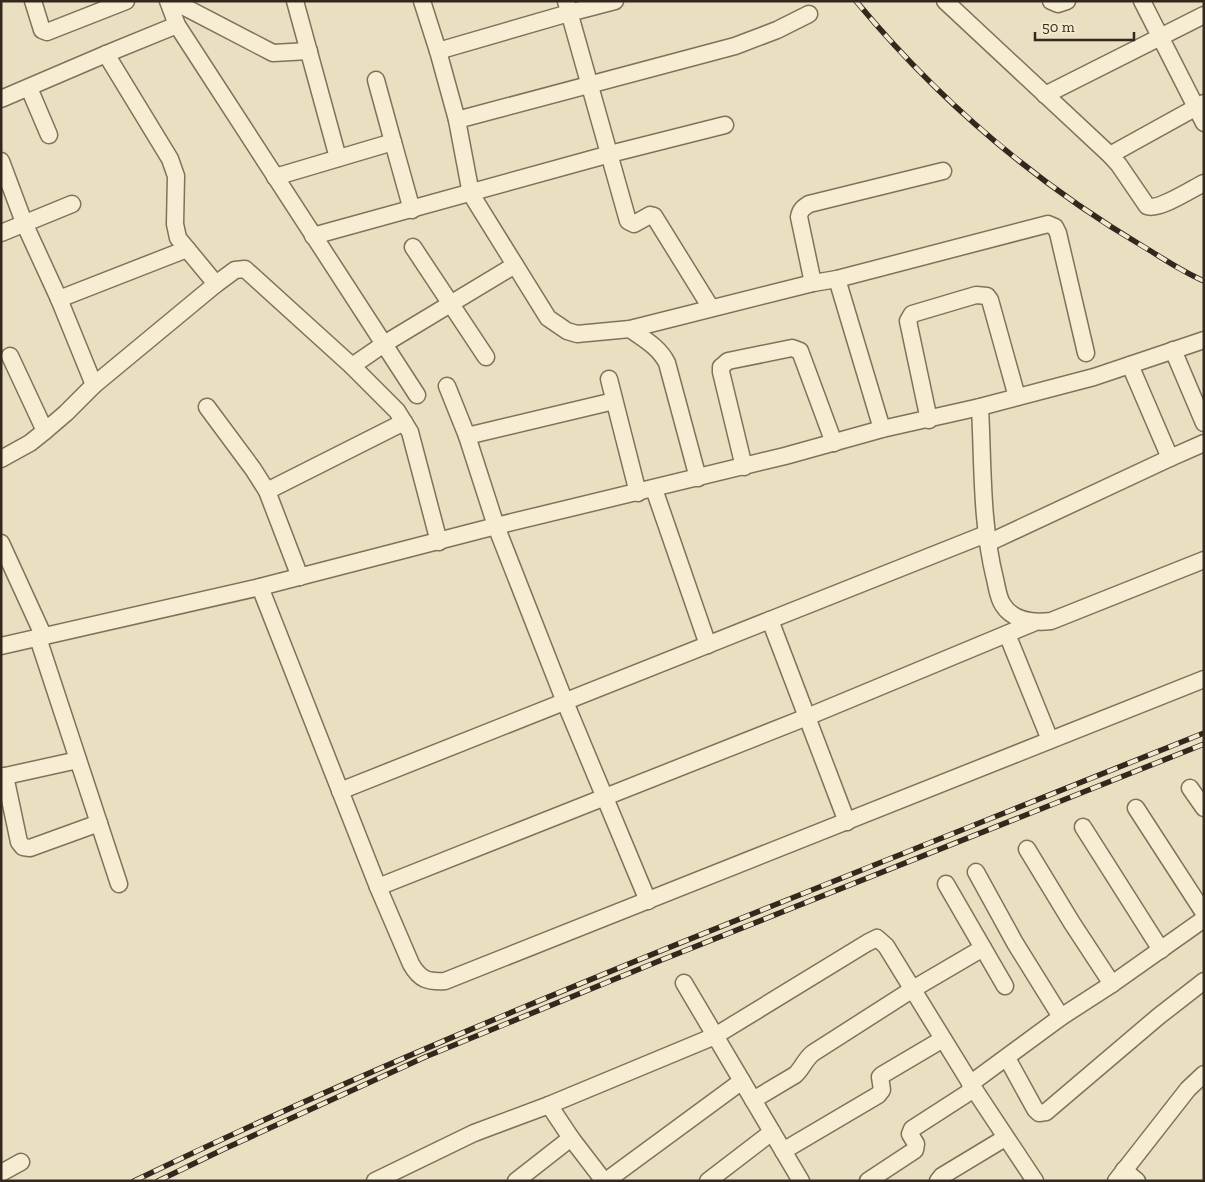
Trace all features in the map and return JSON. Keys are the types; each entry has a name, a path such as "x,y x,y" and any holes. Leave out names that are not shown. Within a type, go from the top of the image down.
{"street":[{"path":"33,1 42,30 47,32 126,1"},
{"path":"168,1 177,25 417,395"},
{"path":"173,1 273,53 309,51"},
{"path":"295,1 338,158"},
{"path":"422,1 457,120 471,194 548,318 567,331 577,334 630,329 813,283 837,280 1048,224 1055,227 1058,233 1086,353"},
{"path":"438,51 567,7 615,1"},
{"path":"1051,1 1058,4 1067,1"},
{"path":"1142,1 1159,37 1200,106 1204,124"},
{"path":"955,5 1045,95 1110,155 1119,165 1143,202 1151,208 1161,205 1204,183"},
{"path":"567,7 628,221 634,224 654,216 712,308"},
{"path":"457,120 735,46 777,30 809,14"},
{"path":"1045,95 1204,15"},
{"path":"1,100 177,25"},
{"path":"106,54 170,159 176,176 176,231 178,238 216,284"},
{"path":"376,80 412,210"},
{"path":"29,88 49,135"},
{"path":"1110,155 1200,106"},
{"path":"313,236 726,124"},
{"path":"275,177 393,142"},
{"path":"1,161 25,224 59,299 94,385"},
{"path":"813,283 799,217 803,207 943,171"},
{"path":"1,233 72,204"},
{"path":"413,247 452,303 486,357"},
{"path":"59,299 187,250"},
{"path":"352,366 384,344 515,265"},
{"path":"1,459 30,443 66,413 94,385 216,284 236,270 245,269 389,401 404,422 412,439 439,542"},
{"path":"837,280 882,430"},
{"path":"929,420 908,321 912,314 976,295 987,296 990,300 1017,397"},
{"path":"630,329 656,347 667,363 698,478"},
{"path":"1,646 260,587 496,526 646,491 882,430 929,420 1094,377 1204,340"},
{"path":"744,467 721,372 721,367 728,361 792,348 800,351 834,443"},
{"path":"1173,350 1204,423"},
{"path":"10,356 45,430"},
{"path":"1130,365 1170,458"},
{"path":"609,379 614,401 646,491 708,645"},
{"path":"447,386 467,436 496,526 565,702 648,901"},
{"path":"467,436 614,401"},
{"path":"207,407 254,470 266,491 300,577"},
{"path":"980,407 987,538 991,563 1002,605 1011,614 1033,623"},
{"path":"266,491 404,422"},
{"path":"340,791 770,620 987,538 1204,443"},
{"path":"1,543 41,638 78,760 119,884"},
{"path":"378,887 807,717 1033,623 1051,622 1204,560"},
{"path":"260,587 378,887 414,969 424,979 434,982 446,981 1204,679"},
{"path":"770,620 847,822"},
{"path":"1007,634 1050,740"},
{"path":"78,760 3,777 19,842 23,847 30,848 99,823"},
{"path":"1190,788 1204,808"},
{"path":"1136,808 1204,912"},
{"path":"1083,827 1161,950"},
{"path":"1027,849 1112,984"},
{"path":"976,872 1015,943 1061,1018"},
{"path":"946,884 1005,986"},
{"path":"868,1181 915,1150 916,1144 910,1134 912,1129 972,1087 1061,1018 1204,920"},
{"path":"375,1181 474,1133 549,1105 715,1036 867,942 877,938 886,946 972,1087 1035,1181"},
{"path":"753,1100 795,1075 813,1053 913,989 983,948"},
{"path":"1008,1058 1035,1109 1039,1113 1046,1112 1158,1016 1204,981"},
{"path":"684,983 801,1181"},
{"path":"783,1151 878,1095 882,1090 880,1077 882,1075 943,1039"},
{"path":"1137,1181 1120,1175 1188,1088 1204,1074"},
{"path":"549,1105 571,1138 605,1181 742,1081"},
{"path":"708,1181 772,1132"},
{"path":"516,1181 571,1138"},
{"path":"938,1181 942,1176 1006,1138"},
{"path":"1,1173 21,1162"}],"railway":[{"path":"856,1 920,72 990,137 1027,167 1104,222 1189,274 1204,281"},
{"path":"134,1181 295,1106 540,1000 1204,733"},
{"path":"158,1181 425,1057 659,961 1204,744"}]}
